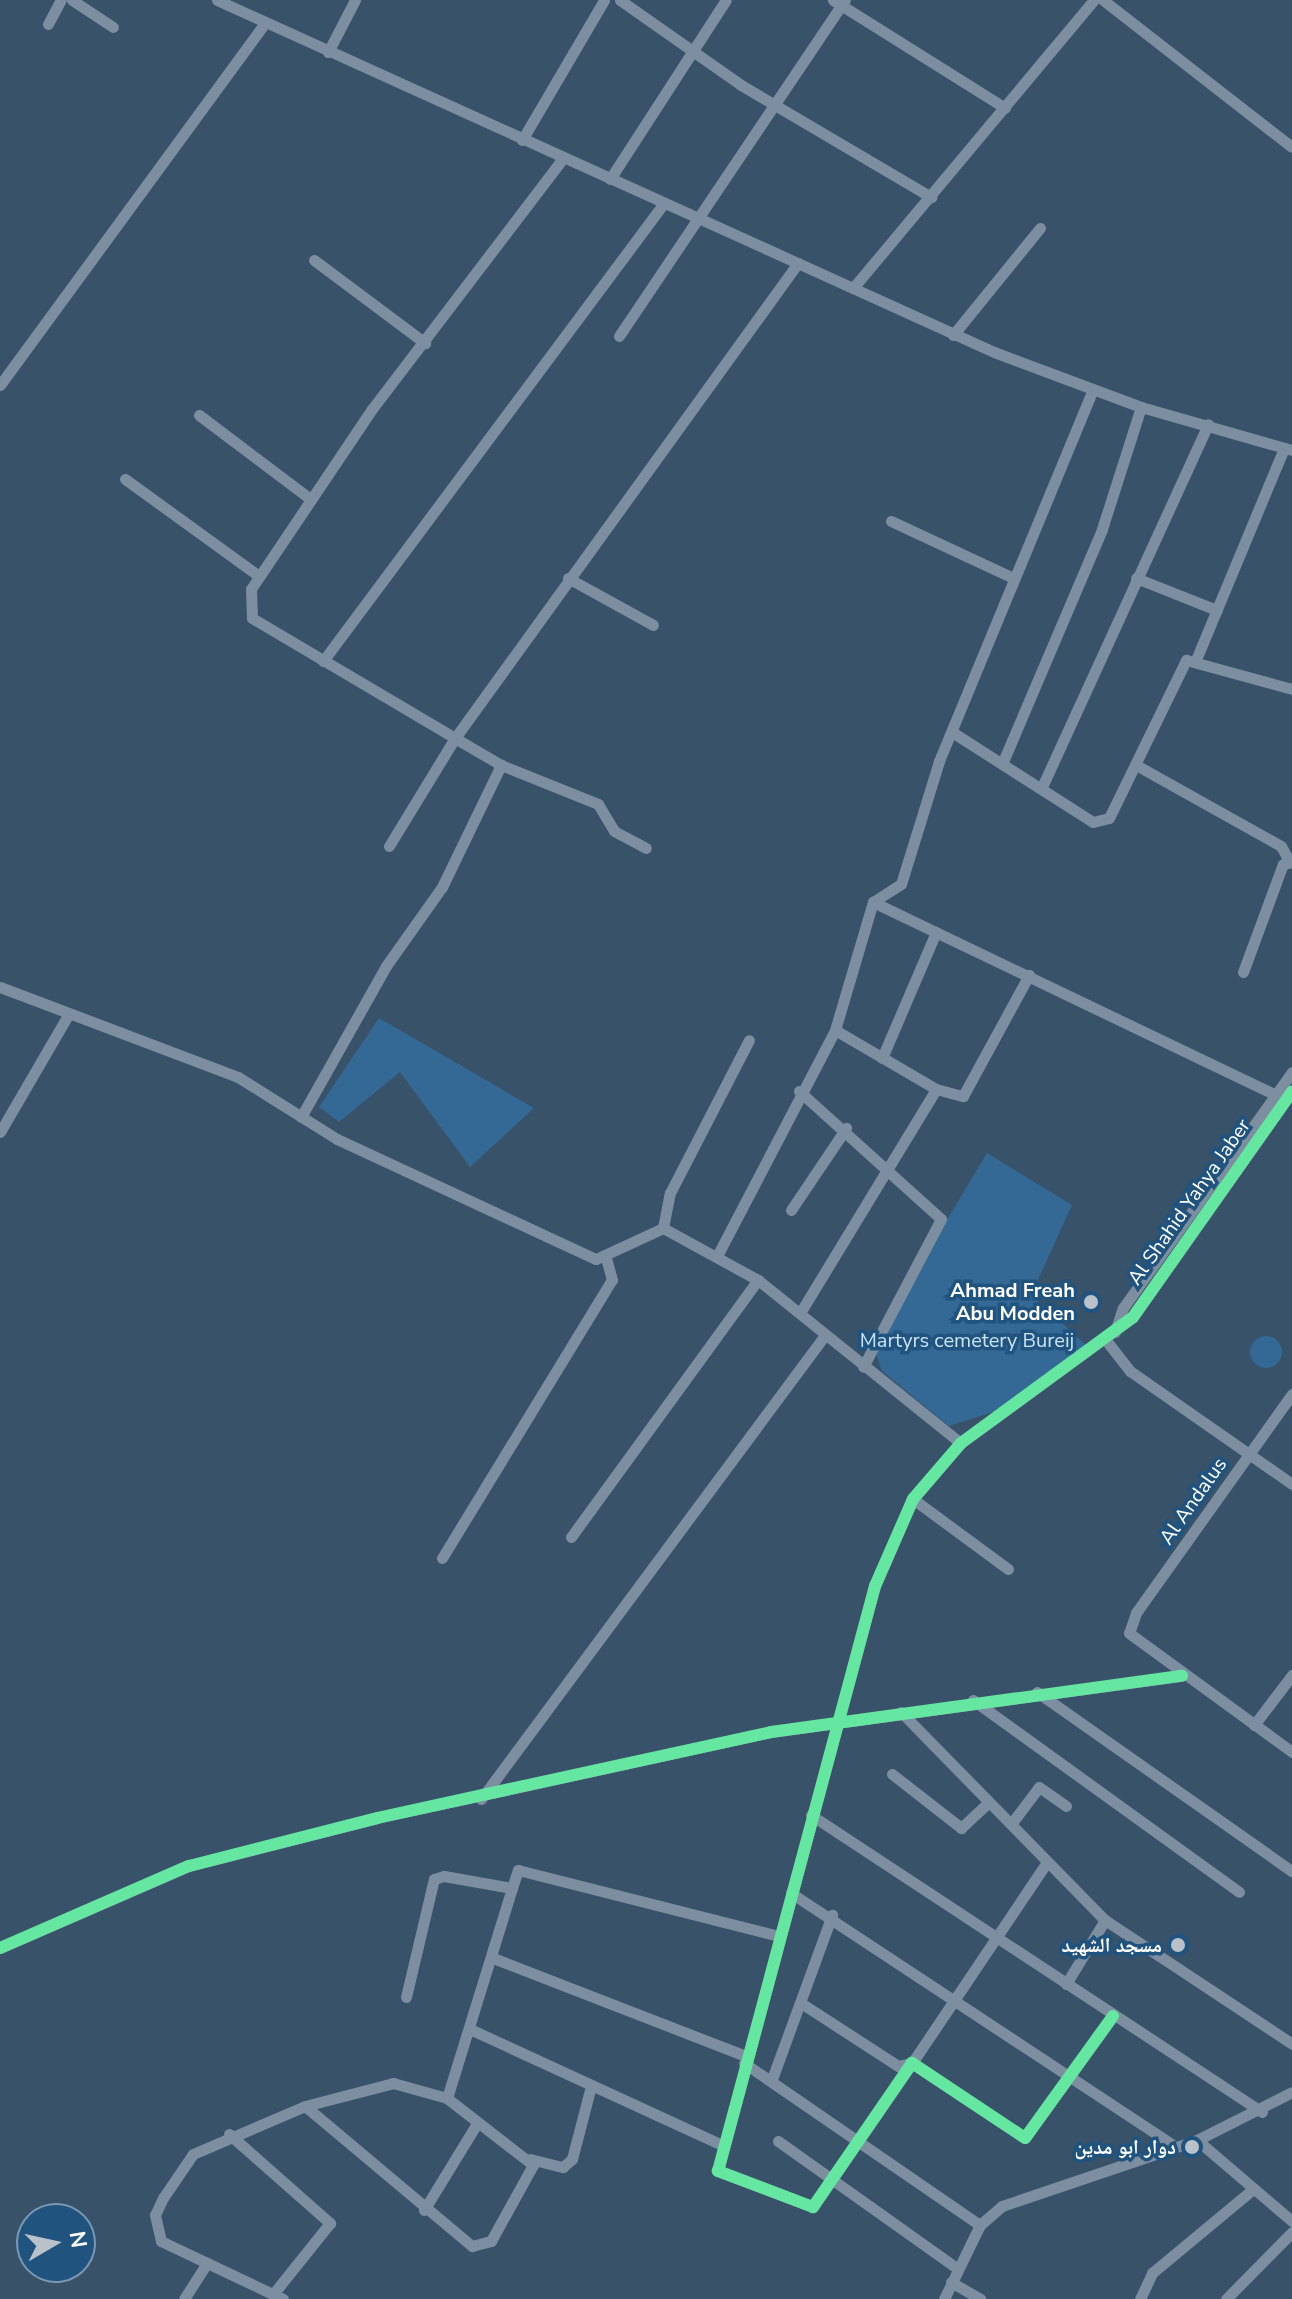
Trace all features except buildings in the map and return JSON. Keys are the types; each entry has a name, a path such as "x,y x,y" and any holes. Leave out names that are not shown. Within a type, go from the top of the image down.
{"street":[{"path":"48,24 61,0"},
{"path":"72,0 113,27"},
{"path":"217,0 953,335 1141,407 1288,449 1195,662"},
{"path":"328,52 355,0"},
{"path":"522,140 604,0"},
{"path":"620,0 779,106 931,197"},
{"path":"610,179 726,0"},
{"path":"853,288 1094,0"},
{"path":"1103,0 1292,147"},
{"path":"619,336 704,220 779,106 840,2 1005,108"},
{"path":"0,385 264,24"},
{"path":"563,158 309,498 256,574 252,618 501,765 598,804 614,831 646,848"},
{"path":"323,661 664,203"},
{"path":"953,335 1040,228"},
{"path":"314,260 425,343"},
{"path":"389,846 455,738 798,263"},
{"path":"717,1256 799,1091 835,1030 873,902 901,884 952,732 1093,390"},
{"path":"1002,764 1102,529 1141,407"},
{"path":"199,415 309,498"},
{"path":"1042,787 1208,424"},
{"path":"125,479 256,574"},
{"path":"891,521 1013,578"},
{"path":"568,578 653,625"},
{"path":"1136,578 1217,610"},
{"path":"952,732 1093,822 1109,818 1186,660 1292,689"},
{"path":"301,1117 386,966 442,887 501,765"},
{"path":"1136,765 1281,846 1290,862 1243,972"},
{"path":"873,902 1285,1096"},
{"path":"882,1058 936,932"},
{"path":"835,1030 936,1089 963,1096 1029,975"},
{"path":"0,987 67,1017 238,1077 301,1117 499,1220 606,1257 663,1228"},
{"path":"0,1132 67,1017"},
{"path":"663,1228 670,1193 749,1040"},
{"name":"Al Shahid Yahya Jaber","path":"724,2146 875,1586 913,1499 961,1443 1115,1332 1285,1096 1292,1072"},
{"path":"800,1313 892,1173 936,1089"},
{"path":"799,1091 846,1128 941,1219 863,1367"},
{"path":"791,1210 846,1128"},
{"path":"663,1228 758,1280 961,1443"},
{"path":"442,1558 606,1290 606,1257"},
{"path":"571,1537 758,1280"},
{"path":"481,1799 825,1335"},
{"path":"1105,1339 1130,1371 1292,1484"},
{"name":"Al Andalus","path":"1182,1676 1129,1633 1136,1613 1292,1394"},
{"path":"913,1499 1008,1569"},
{"path":"1254,1725 1292,1675"},
{"path":"0,1948 102,1899 221,1855 838,1721 973,1700 1182,1676 1292,1752"},
{"path":"1037,1692 1292,1871"},
{"path":"973,1700 1239,1892"},
{"path":"901,1712 1105,1920 1292,2044"},
{"path":"892,1774 961,1828 988,1803"},
{"path":"1011,1824 1039,1787 1066,1806"},
{"path":"811,1815 996,1933 1113,2016 1262,2112"},
{"path":"472,2030 724,2146 718,2171 813,2207 1047,1862"},
{"path":"447,2098 472,2030 518,1870 779,1936"},
{"path":"406,1997 434,1879 512,1888"},
{"path":"791,1893 832,1915 1171,2144"},
{"path":"772,2079 832,1915"},
{"path":"1066,1984 1105,1920"},
{"path":"493,1958 745,2059 855,2142 980,2225"},
{"path":"801,2003 898,2066 912,2063 1025,2138 1113,2016"},
{"path":"229,2134 330,2223 278,2296 161,2241 155,2215 193,2154 229,2134 305,2106 393,2083 447,2098 476,2125 530,2159 563,2167 572,2159 591,2086"},
{"path":"944,2299 980,2225 1002,2206 1171,2144 1197,2140 1262,2112 1292,2092"},
{"path":"305,2106 424,2210 472,2246 491,2241 531,2172 530,2159"},
{"path":"424,2210 476,2125"},
{"path":"1197,2140 1292,2221"},
{"path":"778,2141 957,2268"},
{"path":"1140,2299 1152,2273 1253,2189"},
{"path":"1226,2299 1292,2232"},
{"path":"184,2299 207,2263"},
{"path":"951,2282 981,2299"}],"green space":[{"path":"379,1018 534,1108 470,1167 400,1072 339,1122 319,1107"},
{"name":"Martyrs cemetery Bureij","path":"987,1153 1072,1205 1031,1295 1086,1345 999,1410 949,1426 882,1371 876,1354 902,1295"},
{"path":"1266,1336 1277,1341 1282,1352 1277,1363 1266,1368 1255,1363 1250,1352 1255,1341"}],"cycle path":[{"path":"1113,2016 1025,2138 912,2063 813,2207 718,2171 875,1586 913,1499 961,1443 1133,1317 1292,1092"},
{"path":"0,1948 189,1866 377,1818 771,1732 1182,1676"}],"place":[{"name":"Ahmad Freah Abu Modden","path":"1091,1302"},
{"name":"مسجد الشهيد","path":"1178,1945"},
{"name":"دوار ابو مدين","path":"1192,2147"}]}
